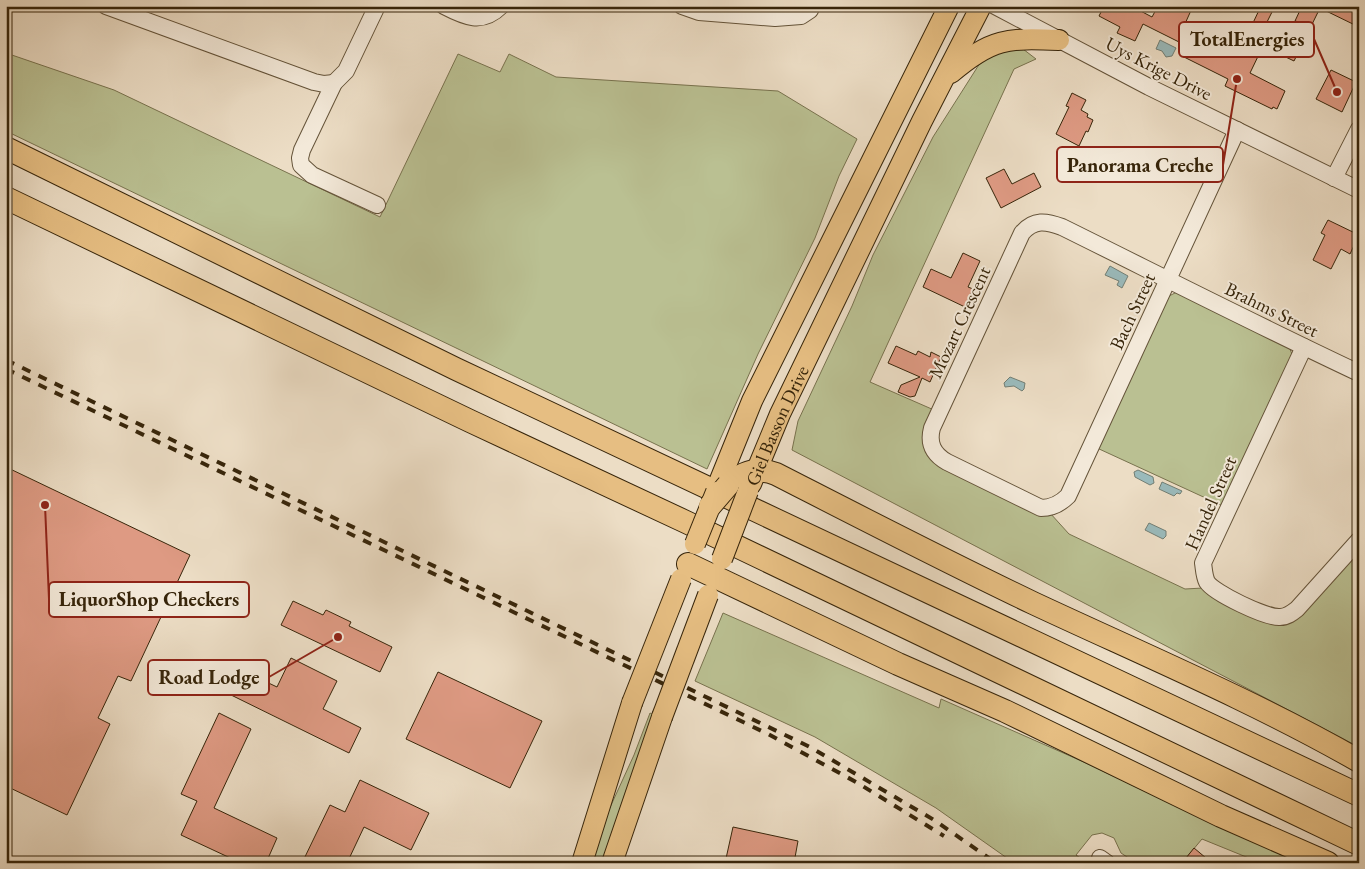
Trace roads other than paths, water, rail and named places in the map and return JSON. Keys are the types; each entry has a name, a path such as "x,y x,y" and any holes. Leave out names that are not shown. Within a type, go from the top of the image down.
{"highway":[{"path":"6,148 456,369 1359,794"},
{"path":"6,198 461,417 686,522 1359,844"},
{"path":"710,506 740,476 757,470 776,474 1032,602 1256,707 1359,762"},
{"path":"688,562 715,577 898,664 1005,711 1221,816 1328,863"}],"main road":[{"name":"Giel Basson Drive","path":"612,863 662,717 715,577 732,485 752,401 949,6"},
{"name":"Giel Basson Drive","path":"757,470 780,414 918,130 981,6"},
{"path":"945,78 972,56 992,45 1020,39 1060,40"},
{"path":"582,863 632,704 710,506"}],"street":[{"path":"106,6 314,82 334,83"},
{"path":"377,6 346,71 334,83 302,150 301,165 312,174 377,205"},
{"path":"444,6 458,14 476,19 497,10"},
{"path":"682,6 699,12 713,14 775,18 800,16 810,10 812,6"},
{"name":"Uys Krige Drive","path":"995,6 1149,87 1359,190"},
{"path":"1334,178 1359,128"},
{"name":"Bach Street","path":"1057,505 1068,496 1237,130"},
{"name":"Mozart Crescent","path":"1057,505 1040,508 955,466 938,457 930,442 932,428 1022,233 1027,227 1038,222 1048,222 1062,227 1169,280"},
{"name":"Brahms Street","path":"1169,280 1359,373"},
{"name":"Handel Street","path":"1304,347 1203,563 1204,573 1210,586 1222,595 1270,616 1280,617 1298,609 1359,540"}],"water":[{"path":"1160,40 1176,48 1172,56 1166,57 1162,51 1156,49"},
{"path":"1110,266 1128,276 1122,288 1117,285 1119,281 1105,275"},
{"path":"1010,377 1025,383 1022,391 1014,386 1005,387 1004,383"},
{"path":"1138,470 1153,477 1154,483 1150,485 1135,477 1134,472"},
{"path":"1162,482 1182,491 1174,496 1159,489"},
{"path":"1149,523 1166,531 1166,536 1163,539 1145,530"}],"railway":[{"path":"6,360 810,747 934,820 996,863"},
{"path":"6,369 768,734 856,782 944,836"}],"place":[{"name":"Panorama Creche","path":"1237,79"},
{"name":"TotalEnergies","path":"1337,92"},
{"name":"LiquorShop Checkers","path":"45,505"},
{"name":"Road Lodge","path":"338,637"}]}
